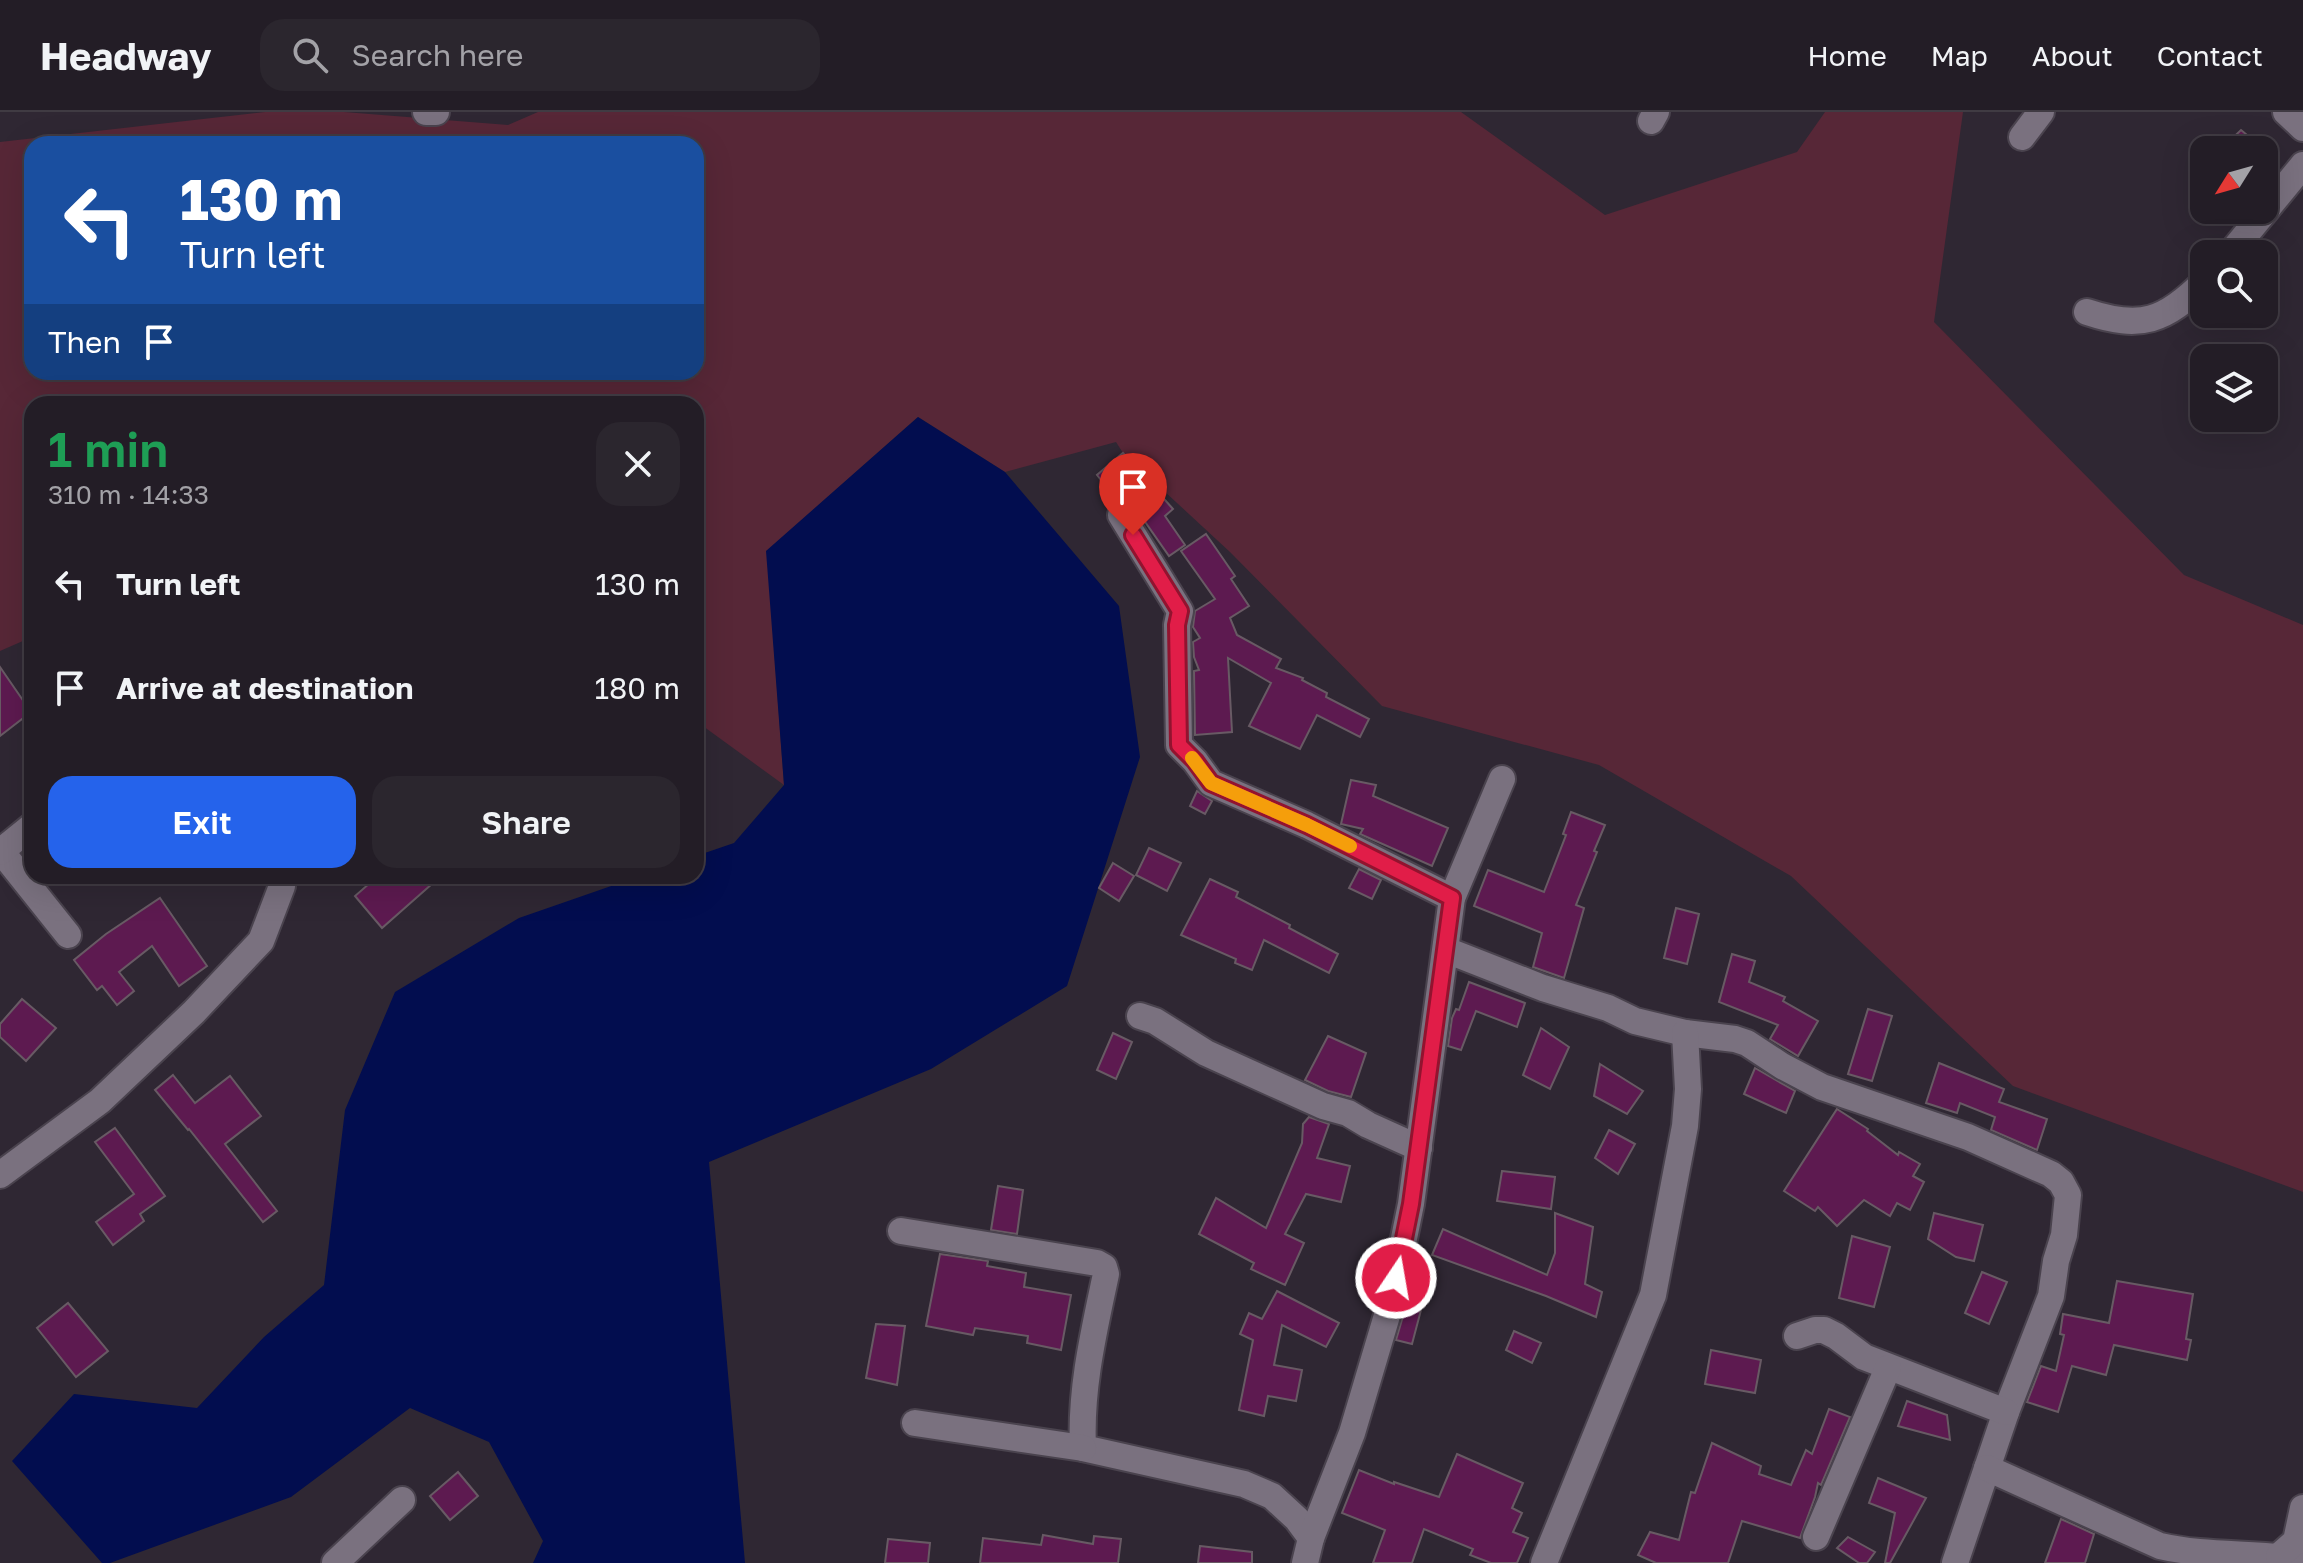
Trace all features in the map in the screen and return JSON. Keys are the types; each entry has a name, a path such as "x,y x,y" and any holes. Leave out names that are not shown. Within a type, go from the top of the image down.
{"street":[{"path":"426,112 436,112"},
{"path":"2022,137 2041,112"},
{"path":"2286,112 2303,128"},
{"path":"2241,240 2303,165"},
{"path":"2087,312 2107,319 2133,321 2168,313 2190,295"},
{"path":"1121,515 1180,611 1177,625 1179,745 1211,783 1307,825 1452,898"},
{"path":"1308,1550 1356,1420 1391,1302 1411,1204 1452,898 1502,779"},
{"path":"24,832 0,851 24,881"},
{"path":"27,884 68,935"},
{"path":"0,1175 100,1101 194,1012 261,941 281,884"},
{"path":"1446,950 1543,988 1608,1008 1635,1021 1747,1043 1822,1087 1968,1137 2051,1174 2061,1182 2068,1195 2067,1215 2051,1296 2006,1412 1955,1563"},
{"path":"1140,1016 1155,1021 1206,1053 1323,1106 1348,1113 1419,1148"},
{"path":"1544,1563 1653,1295 1685,1126 1688,1089 1685,1033"},
{"path":"901,1231 1097,1263 1104,1267 1106,1274 1082,1407 1083,1448"},
{"path":"1797,1336 1824,1330 1864,1357 1888,1368 2006,1412"},
{"path":"1816,1537 1888,1368"},
{"path":"915,1423 1083,1448 1244,1484 1272,1496 1297,1519 1308,1550"},
{"path":"1987,1468 2160,1546 2203,1553 2295,1553 2303,1508"},
{"path":"335,1563 402,1500"}],"shaded area":[{"path":"265,112 344,112 508,125 538,112 1461,112 1605,215 1797,152 1825,112 1963,112 1934,322 2184,575 2303,625 2303,1192 2013,1086 1791,876 1599,765 1382,706 1230,552 1123,453 1116,442 1005,472 918,417 767,551 784,785 704,727 704,396 24,396 24,640 0,651 0,142 24,139 24,380 704,380 704,136 53,136"},
{"path":"918,417 1005,472 1119,606 1140,757 1067,986 931,1069 709,1162 745,1563 533,1563 543,1541 489,1442 410,1408 291,1497 110,1563 102,1563 12,1461 74,1394 197,1408 264,1337 324,1285 345,1110 395,992 519,918 617,884 704,884 704,853 734,843 784,785 766,551"}],"building":[{"path":"2241,130 2248,136 2235,136"},
{"path":"1123,453 1173,509 1165,516 1185,545 1169,556 1134,506 1128,501 1117,500 1097,475"},
{"path":"1206,534 1235,576 1231,579 1249,606 1230,618 1237,635 1281,659 1276,668 1303,678 1327,693 1326,697 1369,719 1360,737 1317,715 1300,749 1249,726 1271,683 1228,658 1232,732 1195,735 1194,671 1199,670 1193,642 1200,638 1193,627 1195,611 1215,599 1181,551"},
{"path":"0,667 24,702 24,717 0,736"},
{"path":"1351,780 1376,785 1373,796 1448,828 1432,866 1360,834 1363,829 1341,824"},
{"path":"1197,791 1212,801 1205,814 1190,806"},
{"path":"1571,812 1605,825 1576,905 1584,908 1564,978 1533,967 1542,933 1474,906 1488,870 1544,892 1566,835 1563,834"},
{"path":"1149,848 1181,863 1167,891 1136,875"},
{"path":"1113,863 1134,876 1119,901 1099,888"},
{"path":"1359,869 1381,880 1372,899 1349,888"},
{"path":"1210,879 1238,892 1236,897 1338,954 1329,973 1264,940 1252,970 1235,963 1236,959 1181,935"},
{"path":"369,884 432,884 382,928 355,896"},
{"path":"160,898 207,966 179,986 152,946 119,972 134,991 117,1005 102,986 97,990 74,960"},
{"path":"1676,908 1699,914 1687,964 1664,958"},
{"path":"1732,954 1755,961 1749,982 1785,997 1783,1001 1818,1021 1798,1056 1770,1039 1778,1025 1719,1002"},
{"path":"1469,982 1525,1003 1517,1027 1476,1011 1461,1050 1448,1046 1452,1018 1456,1009 1459,1010"},
{"path":"22,999 56,1028 26,1061 0,1037 0,1024"},
{"path":"1868,1009 1892,1016 1872,1081 1848,1074"},
{"path":"1541,1028 1569,1047 1550,1089 1523,1075"},
{"path":"1113,1033 1132,1042 1116,1079 1097,1070"},
{"path":"1328,1036 1366,1053 1351,1097 1305,1080"},
{"path":"1939,1063 2004,1089 1999,1102 2047,1119 2037,1150 1991,1130 1995,1117 1960,1103 1957,1113 1926,1103"},
{"path":"1600,1064 1643,1091 1627,1114 1594,1096"},
{"path":"1755,1068 1795,1091 1786,1113 1744,1094"},
{"path":"173,1075 195,1103 230,1076 261,1116 225,1144 277,1211 263,1222 155,1090"},
{"path":"1837,1109 1868,1129 1898,1155 1899,1152 1920,1164 1913,1176 1924,1182 1910,1210 1897,1203 1890,1216 1864,1200 1837,1226 1818,1207 1815,1211 1784,1191"},
{"path":"1309,1117 1329,1124 1317,1158 1350,1166 1341,1202 1306,1194 1285,1234 1304,1243 1285,1285 1251,1269 1254,1263 1199,1234 1216,1198 1266,1228 1302,1143 1303,1124"},
{"path":"115,1128 165,1196 140,1214 144,1221 113,1245 96,1222 134,1194 95,1142"},
{"path":"1609,1130 1635,1144 1618,1174 1595,1158"},
{"path":"1502,1171 1555,1177 1551,1209 1497,1201"},
{"path":"998,1186 1023,1190 1017,1234 991,1230"},
{"path":"1555,1213 1593,1227 1585,1284 1602,1292 1596,1317 1432,1255 1443,1229 1547,1275 1555,1253"},
{"path":"1934,1213 1983,1225 1974,1261 1956,1257 1928,1239"},
{"path":"1852,1236 1890,1247 1874,1307 1839,1298"},
{"path":"940,1254 988,1261 987,1266 1026,1273 1024,1287 1071,1295 1061,1350 1027,1343 1028,1336 975,1328 973,1335 926,1326"},
{"path":"1982,1272 2007,1282 1989,1324 1965,1313"},
{"path":"2117,1281 2193,1294 2186,1339 2191,1340 2187,1360 2114,1345 2106,1375 2072,1366 2058,1412 2027,1402 2041,1366 2056,1371 2064,1335 2060,1334 2063,1314 2109,1323"},
{"path":"1277,1291 1339,1323 1326,1347 1282,1325 1274,1365 1302,1370 1296,1401 1268,1396 1264,1416 1239,1410 1253,1340 1240,1334 1249,1313 1262,1319"},
{"path":"68,1303 108,1351 76,1377 37,1328"},
{"path":"1406,1306 1421,1310 1412,1344 1396,1340"},
{"path":"876,1324 905,1326 897,1385 866,1378"},
{"path":"1514,1331 1541,1343 1532,1363 1506,1350"},
{"path":"1711,1350 1761,1360 1755,1393 1705,1384"},
{"path":"1907,1401 1947,1415 1950,1440 1898,1426"},
{"path":"1829,1409 1850,1417 1821,1485 1818,1483 1800,1538 1742,1521 1728,1563 1656,1563 1638,1555 1650,1532 1679,1540 1691,1492 1695,1493 1712,1443 1761,1466 1759,1474 1791,1485 1806,1450 1812,1454"},
{"path":"1457,1454 1523,1483 1512,1508 1522,1513 1513,1532 1528,1538 1517,1563 1491,1563 1470,1555 1473,1549 1424,1529 1412,1563 1373,1563 1385,1530 1342,1513 1359,1470 1439,1497"},
{"path":"458,1472 478,1496 450,1520 430,1496"},
{"path":"1878,1478 1926,1498 1890,1563 1885,1563 1895,1513 1869,1503"},
{"path":"2061,1519 2094,1534 2085,1563 2045,1563"},
{"path":"1043,1535 1093,1544 1094,1536 1121,1539 1118,1563 980,1563 983,1538 1041,1545"},
{"path":"1848,1537 1875,1552 1867,1563 1859,1563 1837,1548"},
{"path":"888,1539 930,1543 928,1563 885,1563"},
{"path":"1200,1546 1252,1552 1252,1563 1198,1563"}],"slow traffic":[{"path":"1192,758 1211,783 1223,790 1350,846"}],"route":[{"path":"1133,535 1180,611 1177,625 1179,745 1211,783 1307,825 1452,898 1411,1204 1396,1278"}]}
